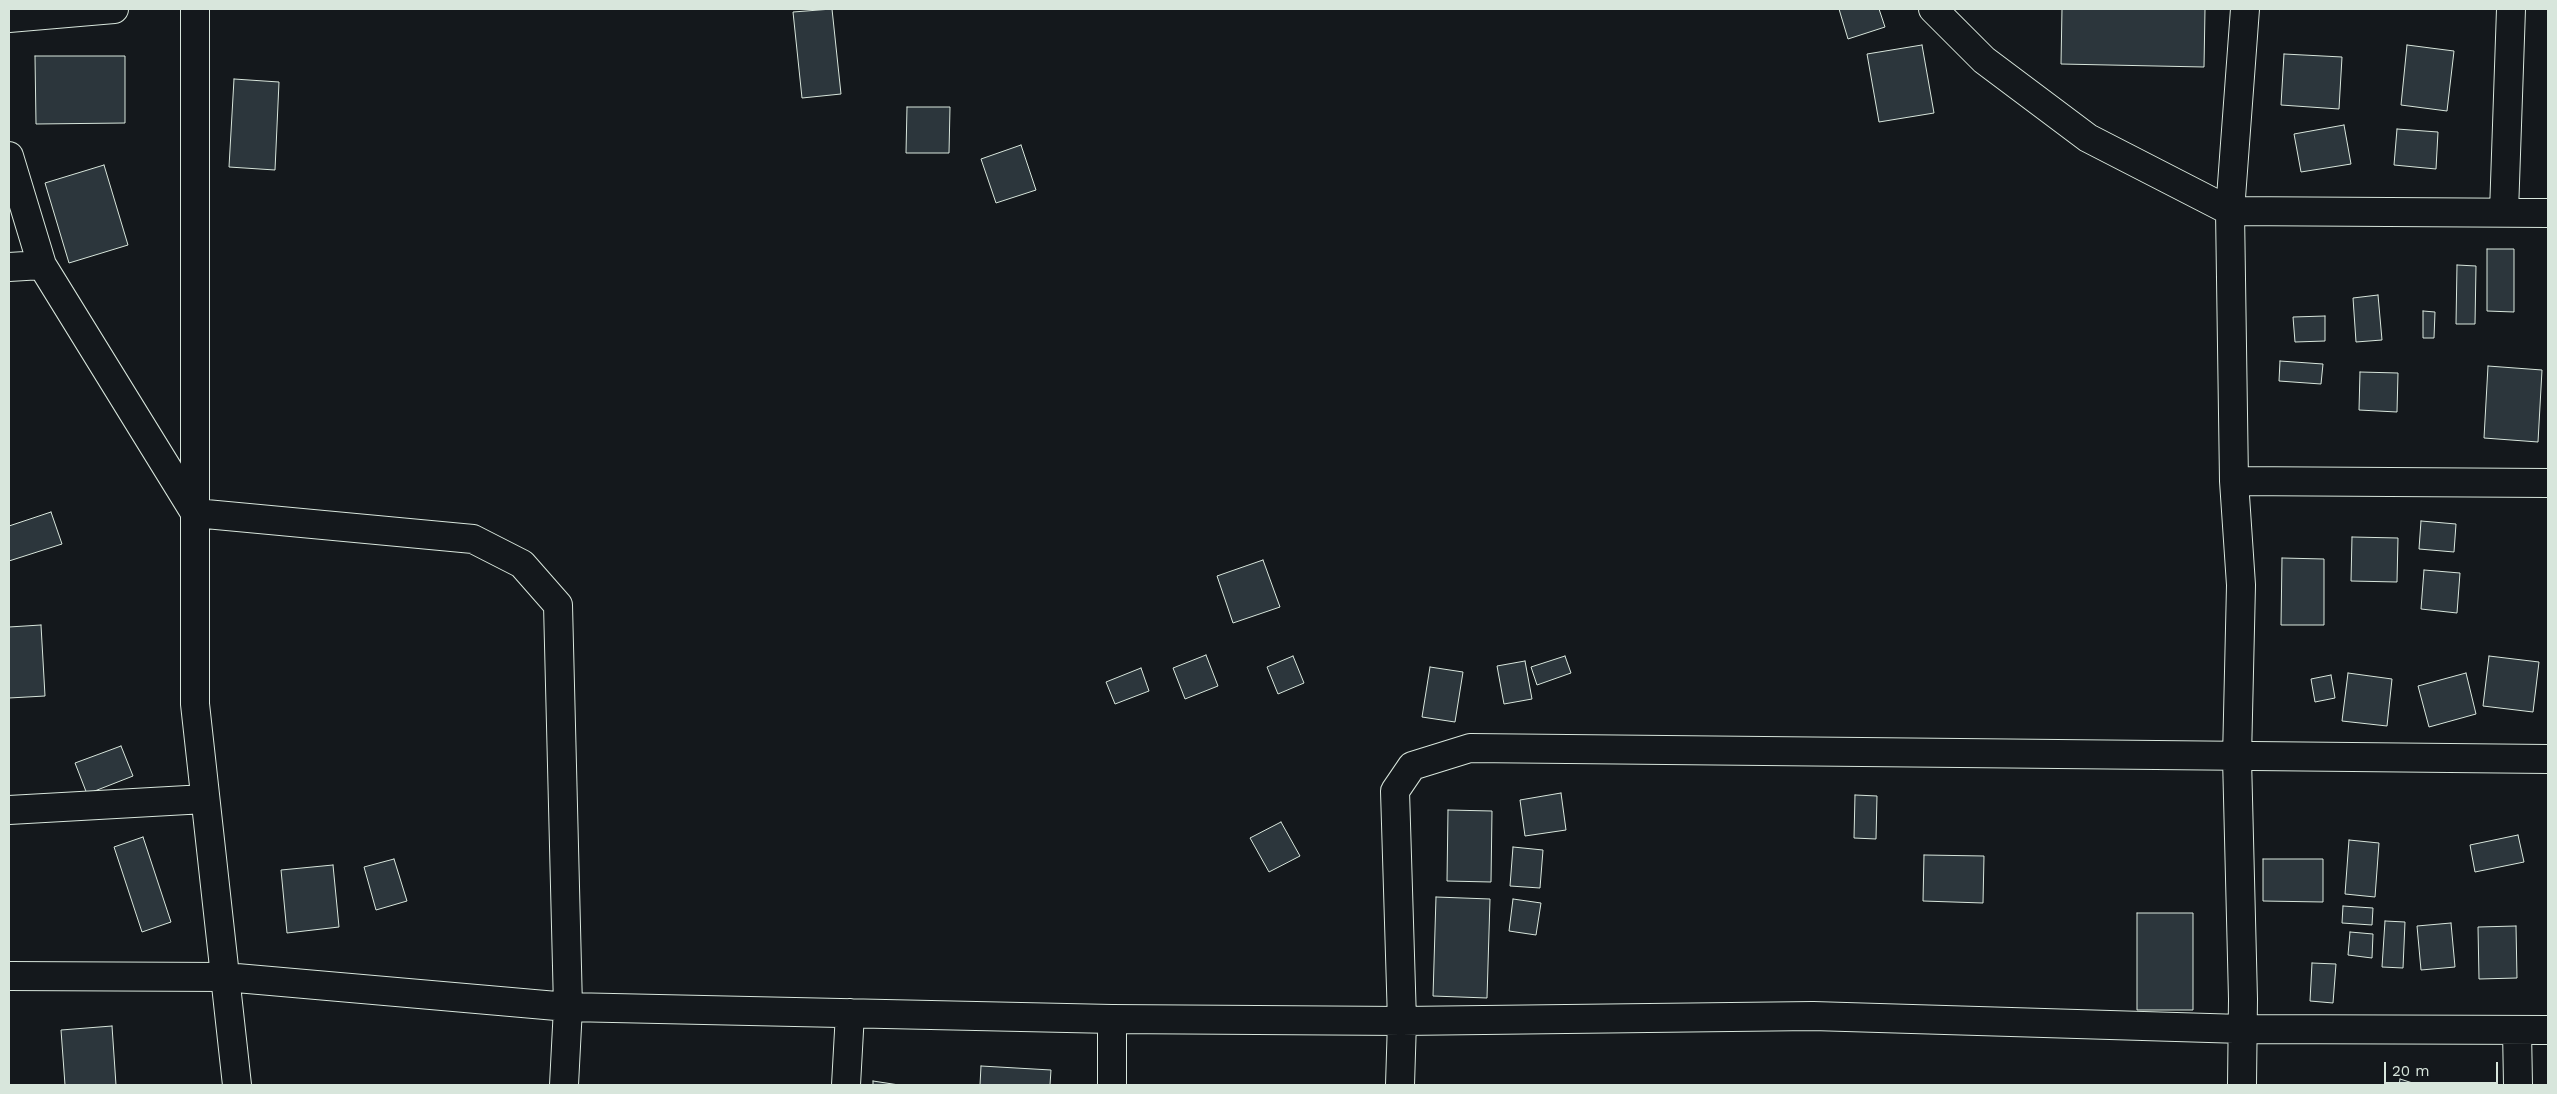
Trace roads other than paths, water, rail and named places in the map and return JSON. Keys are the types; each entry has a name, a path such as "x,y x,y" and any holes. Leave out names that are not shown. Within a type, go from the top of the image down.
{"street":[{"path":"9,18 114,9"},
{"path":"195,9 195,704 237,1085"},
{"path":"1933,9 1984,60 2088,138 2230,211 2548,213"},
{"path":"2242,1085 2237,758 2241,585 2234,481 2230,211 2245,9"},
{"path":"2504,212 2510,9"},
{"path":"9,156 42,265 195,513"},
{"path":"9,267 42,265"},
{"path":"2234,481 2548,483"},
{"path":"195,513 473,539 522,564 558,605 568,1006 564,1085"},
{"path":"1400,1085 1402,1021 1395,791 1412,766 1470,748 2237,758 2548,759"},
{"path":"9,810 205,799"},
{"path":"9,976 225,977 568,1006 1112,1020 1402,1021 1813,1016 2242,1029 2548,1030"},
{"path":"846,1085 850,1013"},
{"path":"1112,1020 1112,1085"},
{"path":"2517,1030 2518,1085"}]}
